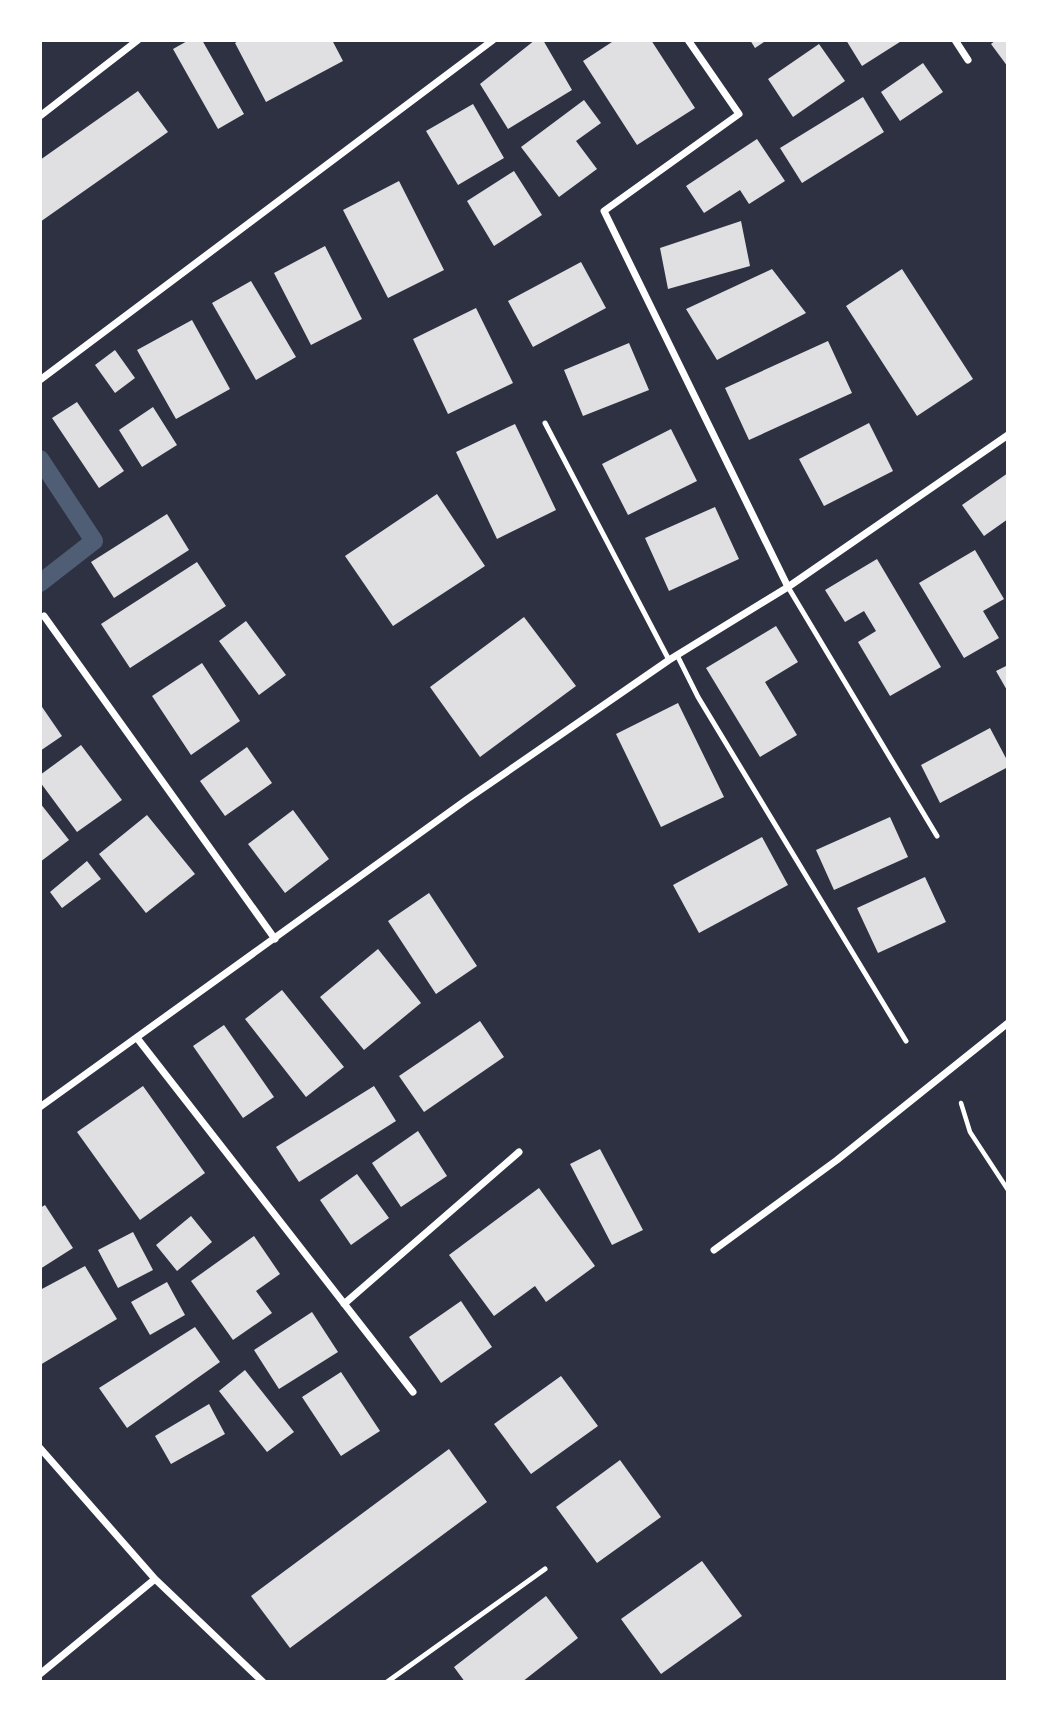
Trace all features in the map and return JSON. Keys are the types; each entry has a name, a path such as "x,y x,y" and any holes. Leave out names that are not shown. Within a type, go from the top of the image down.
{"street":[{"path":"40,116 138,40"},
{"path":"40,380 493,40"},
{"path":"688,40 739,114 604,211 788,587"},
{"path":"955,40 968,60"},
{"path":"40,1107 466,800 669,660 788,587 1008,435"},
{"path":"44,616 275,939"},
{"path":"714,1250 837,1160 1008,1023"},
{"path":"137,1038 412,1392"},
{"path":"344,1304 519,1152"},
{"path":"40,1448 155,1579 263,1682"},
{"path":"40,1674 155,1579"}],"lane":[{"path":"545,423 669,660"},
{"path":"788,587 937,836"},
{"path":"677,655 698,697 906,1041"},
{"path":"387,1682 545,1569"}],"path":[{"path":"950,1069 970,1132 1008,1190"}],"building":[{"path":"189,40 202,40 244,114 218,129 173,49"},
{"path":"240,40 332,40 343,61 266,102 235,43"},
{"path":"535,40 543,40 572,90 508,129 480,84"},
{"path":"615,40 651,40 695,108 637,145 583,61"},
{"path":"750,40 767,40 755,48"},
{"path":"846,40 903,40 862,66"},
{"path":"996,40 1008,40 1008,67 991,44"},
{"path":"819,44 845,81 793,117 768,79"},
{"path":"923,63 943,92 900,121 881,92"},
{"path":"138,91 168,132 40,222 40,160"},
{"path":"863,97 884,132 802,183 780,148"},
{"path":"584,100 601,123 576,141 597,169 559,197 521,147"},
{"path":"473,104 504,158 458,185 426,131"},
{"path":"757,139 785,181 749,204 740,190 704,213 686,186"},
{"path":"514,171 542,215 494,246 467,201"},
{"path":"399,181 444,270 388,298 343,210"},
{"path":"741,221 750,266 668,289 660,248"},
{"path":"325,246 362,319 311,345 274,273"},
{"path":"581,262 606,308 533,347 508,301"},
{"path":"772,269 806,313 717,360 686,309"},
{"path":"902,269 973,379 917,416 846,306"},
{"path":"251,281 296,357 256,380 212,303"},
{"path":"476,308 513,383 448,414 413,339"},
{"path":"192,320 230,389 176,419 137,350"},
{"path":"828,341 852,393 749,440 725,388"},
{"path":"629,343 649,390 583,416 564,370"},
{"path":"115,350 135,378 115,393 95,365"},
{"path":"77,402 124,471 99,488 52,418"},
{"path":"153,407 177,445 142,467 119,430"},
{"path":"869,423 893,471 824,506 799,459"},
{"path":"515,424 556,510 497,539 456,452"},
{"path":"671,429 697,481 628,515 602,464"},
{"path":"1008,473 1008,519 984,536 962,505"},
{"path":"437,494 485,566 393,626 345,556"},
{"path":"715,507 739,559 669,591 645,538"},
{"path":"167,514 189,550 114,598 91,562"},
{"path":"975,550 1004,599 983,611 999,638 964,658 919,583"},
{"path":"877,559 941,667 890,696 858,642 876,631 864,611 845,622 825,590"},
{"path":"197,562 226,606 130,668 101,624"},
{"path":"524,617 576,686 480,757 430,687"},
{"path":"246,621 286,675 259,695 219,641"},
{"path":"776,626 798,662 765,682 797,735 760,757 706,668"},
{"path":"202,663 240,721 191,755 152,696"},
{"path":"1008,665 1008,692 996,671"},
{"path":"678,703 724,797 661,827 616,734"},
{"path":"40,704 62,736 40,751"},
{"path":"990,728 1008,767 940,803 921,765"},
{"path":"81,745 122,800 77,832 40,782 40,775"},
{"path":"247,747 272,783 225,816 200,781"},
{"path":"40,803 69,840 40,862"},
{"path":"293,810 329,859 285,893 248,844"},
{"path":"147,815 195,874 146,913 99,854"},
{"path":"890,817 908,857 834,890 816,850"},
{"path":"762,837 788,885 699,933 673,885"},
{"path":"87,861 101,879 62,908 50,892"},
{"path":"925,877 946,922 878,953 857,908"},
{"path":"429,893 477,966 436,994 388,921"},
{"path":"378,949 421,1003 364,1050 320,997"},
{"path":"282,990 344,1067 306,1097 245,1019"},
{"path":"480,1021 504,1057 424,1112 399,1076"},
{"path":"224,1025 274,1097 243,1118 193,1046"},
{"path":"143,1086 205,1173 140,1220 77,1132"},
{"path":"374,1086 396,1121 299,1182 276,1147"},
{"path":"418,1131 447,1176 401,1207 372,1163"},
{"path":"600,1149 643,1230 612,1245 570,1164"},
{"path":"357,1174 389,1218 351,1245 320,1200"},
{"path":"539,1188 595,1266 546,1302 535,1286 494,1316 449,1255"},
{"path":"45,1205 73,1248 40,1269 40,1208"},
{"path":"191,1216 212,1242 177,1271 156,1245"},
{"path":"133,1232 153,1270 118,1288 98,1250"},
{"path":"254,1236 280,1274 256,1291 272,1313 233,1340 191,1281"},
{"path":"85,1266 117,1319 40,1365 40,1290"},
{"path":"167,1282 185,1315 150,1335 131,1302"},
{"path":"461,1301 492,1347 441,1383 409,1337"},
{"path":"312,1312 338,1352 279,1389 254,1350"},
{"path":"195,1327 220,1362 127,1428 99,1388"},
{"path":"245,1370 294,1432 267,1452 219,1391"},
{"path":"341,1372 380,1431 341,1456 302,1397"},
{"path":"561,1376 598,1426 531,1474 494,1424"},
{"path":"209,1404 225,1434 171,1464 155,1436"},
{"path":"449,1449 487,1502 290,1648 251,1596"},
{"path":"620,1460 661,1517 597,1563 556,1507"},
{"path":"702,1561 742,1616 661,1674 621,1619"},
{"path":"546,1596 578,1638 522,1682 465,1682 454,1667"}],"waterway":[{"path":"40,459 94,541 40,583"}]}
